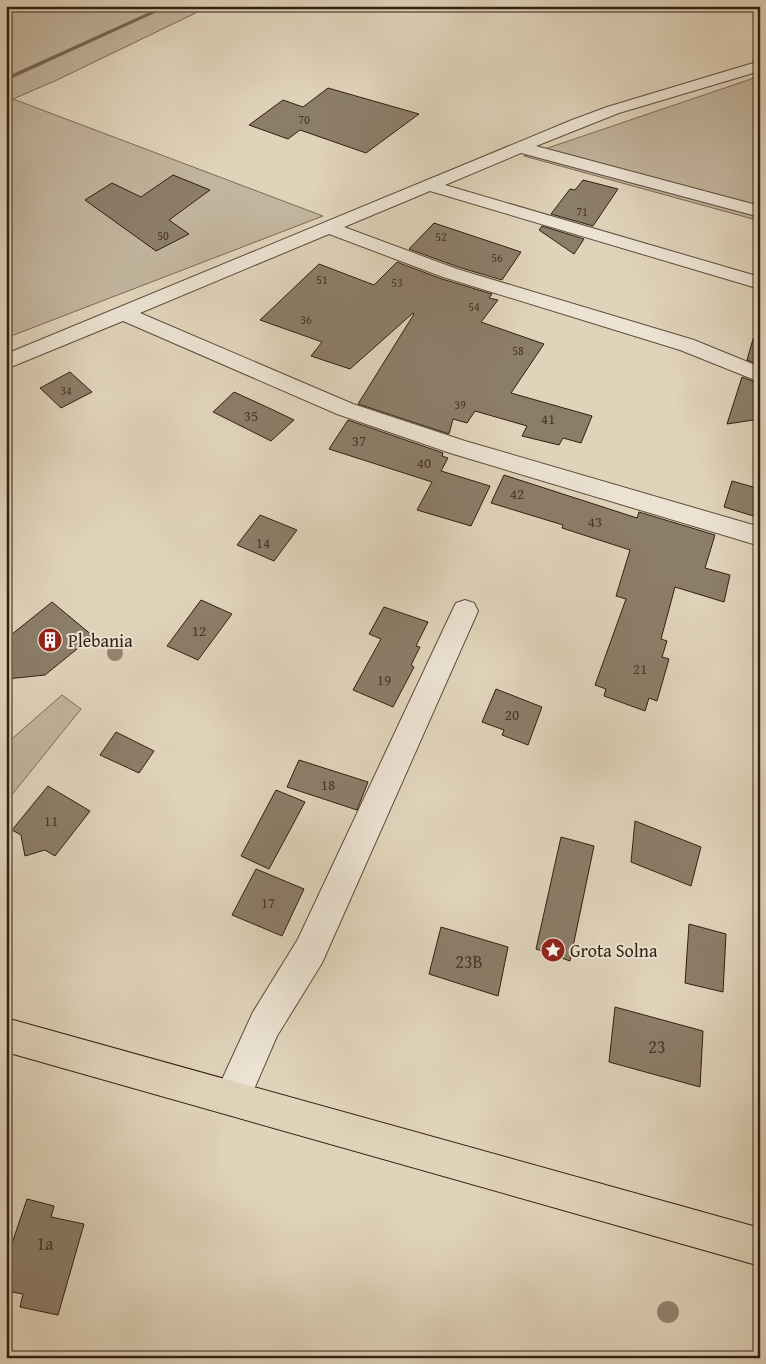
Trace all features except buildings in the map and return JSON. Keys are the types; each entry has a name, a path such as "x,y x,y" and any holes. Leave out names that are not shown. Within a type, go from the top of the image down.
{"main road":[{"path":"6,1035 760,1247"}],"street":[{"path":"8,357 124,314 430,184 612,110 760,66"},
{"path":"519,147 760,212"},
{"path":"430,184 442,190 760,283"},
{"path":"329,227 450,274 687,346 760,375"},
{"path":"124,314 345,409 458,446 760,537"},
{"path":"232,1097 266,1024 310,951 466,611"}],"shaded area":[{"path":"6,6 210,6 57,80 13,99 323,216 6,338"},
{"path":"760,76 760,221 524,156"},
{"path":"62,695 81,709 6,802 6,744"}],"waterway":[{"path":"6,79 168,6"}],"place":[{"name":"Plebania","path":"50,640"},
{"name":"Grota Solna","path":"553,950"}]}
